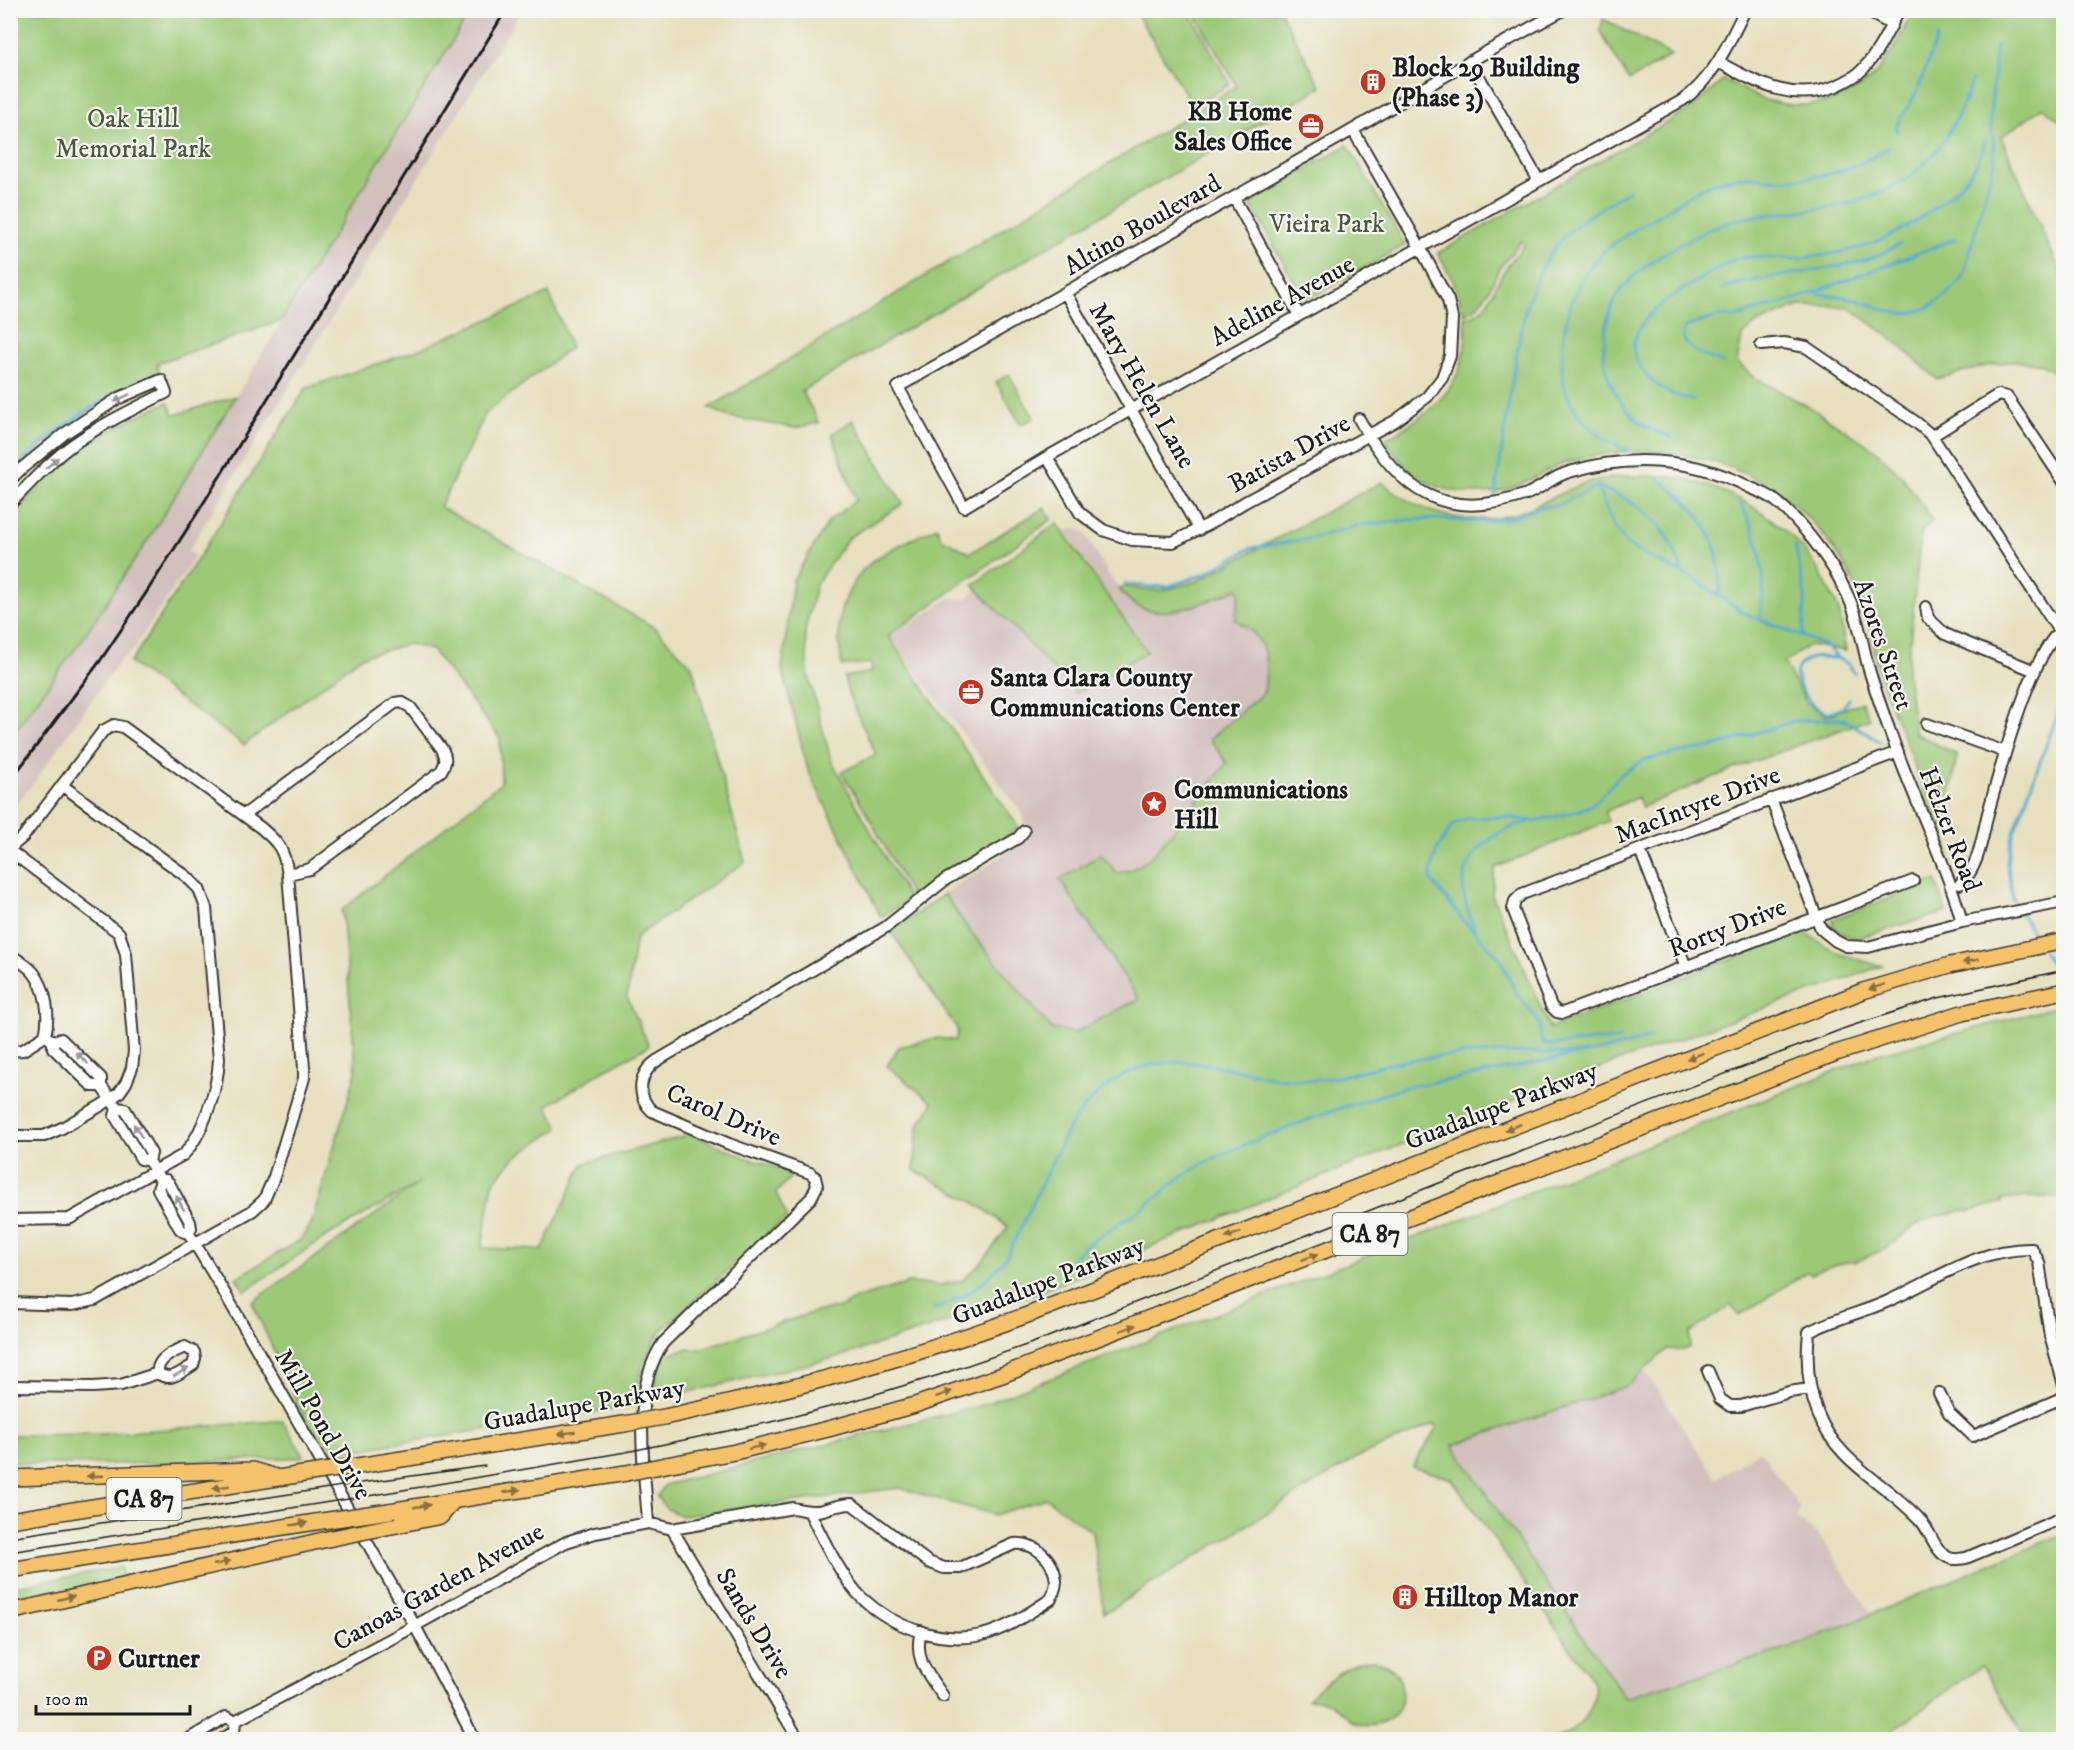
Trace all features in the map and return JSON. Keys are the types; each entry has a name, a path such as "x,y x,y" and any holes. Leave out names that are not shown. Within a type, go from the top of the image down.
{"highway":[{"name":"Guadalupe Parkway","path":"10,1520 664,1417 806,1385 902,1358 988,1329 1820,1006 1950,965 2061,941"},
{"name":"CA 87","path":"10,1570 322,1521 393,1518 454,1500 626,1473 784,1440 915,1405 1088,1343 1845,1050 1962,1013 2064,991"},
{"path":"10,1478 253,1470 278,1478"},
{"path":"10,1612 332,1538 393,1518"}],"street":[{"name":"Altino Boulevard","path":"964,507 898,387 1066,294 1470,61 1563,10"},
{"name":"Adeline Avenue","path":"964,507 1047,457 1683,100 1705,82 1745,10"},
{"path":"1865,10 1892,25"},
{"path":"1718,62 1770,88 1793,93 1814,92 1839,85 1861,72 1877,51 1899,10"},
{"path":"1470,61 1539,181"},
{"name":"Batista Drive","path":"1047,457 1080,513 1103,530 1118,537 1153,543 1173,542 1199,530 1395,421 1426,398 1442,378 1450,356 1452,318 1448,300 1353,130"},
{"path":"1234,198 1299,315"},
{"name":"Mary Helen Lane","path":"1066,294 1199,530"},
{"path":"1761,345 1784,343 1806,347 1917,423 1932,436 2061,630 2051,639 2035,671 2005,753 1976,859 1966,879 1960,884"},
{"path":"10,480 64,434 117,399 162,380 166,393 124,414 74,444 34,478 10,504"},
{"path":"1932,436 1998,396 2007,397 2064,482"},
{"name":"Azores Street","path":"1359,420 1382,458 1396,474 1431,498 1460,504 1490,505 1530,493 1565,473 1603,463 1652,460 1704,469 1733,478 1772,498 1807,532 1827,558 1848,594 1860,629 1869,667 1898,752"},
{"path":"1926,607 1928,618 1946,634 2035,671"},
{"path":"244,815 395,703 401,702 410,707 442,749 446,756 441,771 310,869 288,874"},
{"path":"1927,724 2005,753"},
{"path":"10,1136 44,1136 113,1104 132,1068 134,1051 123,942 114,928 10,850 63,786 103,731 110,726 119,726 244,815 278,842 285,855 304,1078 271,1184 264,1200 252,1211 89,1302 72,1305 10,1303"},
{"name":"MacIntyre Drive","path":"1557,1012 1551,1006 1514,909 1515,901 1522,894 1898,752"},
{"name":"Helzer Road","path":"1898,752 1962,922"},
{"path":"10,1220 69,1219 158,1176 183,1155 197,1139 218,1071 219,1059 206,908 203,896 193,882 63,786"},
{"path":"1771,799 1821,929 1836,941 1857,948 1868,947 1962,922 2064,902"},
{"name":"Carol Drive","path":"648,1523 643,1446 644,1401 647,1377 653,1359 663,1343 811,1198 817,1186 810,1173 736,1147 652,1111 645,1103 641,1091 645,1073 658,1060 886,927 945,880 1018,838 1024,831"},
{"path":"1640,850 1686,968"},
{"name":"Rorty Drive","path":"1557,1012 1568,1013 1913,881"},
{"path":"10,955 33,972 42,987 49,1039 23,1050 10,1051"},
{"name":"Mill Pond Drive","path":"49,1039 61,1039 81,1057 101,1078 101,1086 113,1104 125,1109 152,1155 149,1161 158,1176 158,1189 180,1229 188,1232 224,1292 415,1626 475,1740"},
{"path":"2064,1385 2050,1336 2039,1262 2032,1249 2015,1249 1971,1260 1892,1299 1809,1332 1810,1389 1818,1415 1831,1438 1850,1461 1869,1474 1921,1521 1940,1552 1952,1560 1966,1557 2064,1517"},
{"path":"185,1347 199,1350 193,1365 170,1378 165,1378 158,1373 160,1361 181,1349 185,1347"},
{"path":"1708,1371 1720,1399 1730,1406 1741,1406 1789,1392 1810,1389"},
{"path":"10,1386 121,1385 158,1373"},
{"path":"1939,1393 1949,1413 1973,1436 2064,1397"},
{"path":"672,1529 793,1508 821,1511 840,1504 852,1504 928,1562 944,1568 960,1568 1014,1544 1024,1543 1043,1553 1052,1568 1056,1583 1051,1599 1012,1624 982,1635 961,1637 928,1634 892,1620 861,1597 841,1569 809,1511"},
{"name":"Canoas Garden Avenue","path":"235,1721 415,1626 566,1542 595,1533 648,1523 672,1529"},
{"name":"Sands Drive","path":"672,1529 799,1740"},
{"path":"921,1631 918,1642 920,1660 942,1696"},
{"name":"Canoas Garden Avenue","path":"187,1740 226,1717 235,1721"},
{"name":"Canoas Garden Avenue","path":"221,1740 234,1732 235,1721"}],"shaded area":[{"path":"472,11 521,11 188,551 195,556 135,649 119,662 11,811 11,736 79,644 151,535"},
{"path":"1078,528 1085,533 1108,574 1138,607 1158,610 1198,606 1238,588 1240,594 1235,620 1253,632 1260,641 1265,654 1267,670 1264,692 1210,739 1227,763 1156,852 1146,862 1125,872 1060,880 1139,999 1074,1033 1050,1029 969,930 944,894 1029,837 1022,813 890,637 949,598 966,599 976,590 1076,694 1145,656 1149,653 1065,531"},
{"path":"1644,1369 1717,1479 1760,1450 1800,1508 1796,1519 1818,1534 1871,1613 1772,1655 1625,1698 1452,1445 1627,1386"}],"green space":[{"name":"Oak Hill Memorial Park","path":"10,11 471,11 281,321 157,363 160,376 119,394 85,414 47,443 11,476 11,369 18,343 10,341"},
{"path":"1135,11 1189,11 1230,84 1193,106"},
{"path":"1193,11 1280,11 1321,87 802,391 819,423 795,428 730,417 709,408 1237,86"},
{"path":"1913,11 2063,11 2063,124 2043,107 2001,137 2063,278 2063,386 2053,371 2027,362 1980,367 1937,379 1891,338 1850,308 1832,306 1799,306 1754,325 1742,337 1737,362 1752,376 1811,408 1874,449 1902,476 1933,521 1921,532 1907,672 1915,733 1957,755 1944,831 1948,856 1882,684 1868,618 1858,592 1830,543 1797,507 1769,487 1739,471 1707,460 1674,453 1640,451 1606,454 1572,461 1514,487 1502,490 1476,493 1449,490 1414,474 1385,439 1420,417 1447,392 1463,360 1466,340 1465,318 1473,316 1485,306 1506,267 1525,244 1521,241 1499,269 1488,292 1476,308 1464,314 1454,283 1438,253 1694,107 1723,80 1763,99 1785,104 1817,104 1847,94 1873,76 1884,63"},
{"path":"1603,19 1671,55 1629,81 1600,31"},
{"name":"Vieira Park","path":"1348,145 1405,245 1305,301 1249,201"},
{"path":"549,293 571,347 486,413 440,507 654,627 692,666 745,862 636,937 627,997 649,1046 601,1072 547,1106 559,1128 514,1158 493,1183 482,1248 542,1250 583,1164 692,1134 745,1157 794,1173 776,1193 787,1217 663,1329 643,1365 635,1405 321,1456 252,1302 421,1182 327,1236 245,1291 236,1278 300,1240 311,1225 356,1072 342,910 501,783 500,738 432,650 408,644 361,657 244,745 130,663 306,388 415,351"},
{"path":"1009,374 1034,418 1021,425 996,382"},
{"path":"236,396 151,535 79,644 11,736 11,516 46,480 82,449 145,412 168,402 174,415"},
{"path":"853,420 903,504 848,538 816,584 805,631 808,674 831,760 909,899 881,917 808,770 782,669 793,580 829,521 856,500 832,434"},
{"path":"1629,476 1674,477 1710,487 1752,506 1789,534 1818,570 1836,602 1846,651 1809,645 1784,663 1806,702 1826,716 1862,702 1870,719 1736,768 1642,807 1638,797 1604,812 1608,821 1495,868 1492,895 1550,1028 1805,931 1841,954 1882,966 1575,1077 1370,1157 1037,1293 839,1357 651,1401 657,1372 663,1357 685,1349 696,1350 815,1312 842,1307 855,1299 909,1283 941,1285 963,1280 982,1262 1008,1227 975,1203 914,1170 918,1126 933,1103 887,1066 899,1047 937,1038 956,1040 958,1030 891,932 944,894 969,930 1051,1029 1074,1033 1139,999 1060,880 1101,854 1117,873 1129,871 1156,852 1227,763 1210,739 1264,692 1266,670 1260,641 1246,626 1235,620 1240,594 1238,588 1190,607 1163,611 1139,607 1119,589 1126,587 1161,590 1197,581 1382,482 1413,503 1429,510 1465,519 1483,519 1520,512 1589,482"},
{"path":"1044,508 1052,519 888,636 1019,828 912,897 862,805 841,772 876,755 849,696 844,677 872,672 871,663 842,666 839,624 842,609 848,593 862,571 883,554 900,545 937,527 941,538 970,553"},
{"path":"1057,523 1147,652 1076,693 973,585"},
{"path":"1936,880 1946,912 1858,938 1844,935 1832,925 1834,923 1831,920"},
{"path":"2063,1005 2063,1198 2029,1197 2002,1200 2002,1203 1936,1216 1923,1221 1907,1231 1888,1248 1855,1262 1827,1267 1811,1274 1807,1272 1739,1316 1731,1305 1690,1333 1690,1347 1683,1350 1667,1349 1627,1386 1453,1445 1625,1698 1793,1647 2063,1534 2063,1739 2026,1739 1982,1666 1881,1739 1554,1739 1571,1731 1585,1718 1593,1702 1594,1682 1452,1479 1412,1467 1437,1428 1434,1424 1358,1457 1104,1613 1092,1532 1046,1498 995,1515 899,1488 681,1516 667,1509 657,1497 665,1485 979,1406 1437,1229 1878,1054"},
{"path":"283,1421 304,1457 158,1463 11,1463 11,1435 99,1434"},
{"path":"121,1567 123,1579 11,1603 11,1587"},
{"path":"1372,1660 1391,1668 1397,1674 1400,1682 1401,1702 1398,1710 1389,1719 1371,1725 1358,1724 1330,1703 1307,1700 1328,1680 1345,1669"}],"waterway":[{"path":"1897,131 1897,124 1917,92 1937,37"},
{"path":"1817,294 1845,297 1893,312 1914,312 1923,310 1941,299 1963,277 1994,162 1990,120 1996,45"},
{"path":"1672,438 1647,427 1629,412 1621,403 1606,370 1604,346 1608,319 1618,294 1628,282 1657,258 1713,228 1745,218 1841,205 1878,194 1896,185 1923,165 1944,140 1960,112 1972,81"},
{"path":"1694,400 1672,394 1654,383 1643,371 1634,354 1635,337 1645,321 1660,306 1698,280 1739,258 1794,259 1819,256 1862,247 1891,235 1923,216 1952,193 1975,166 1986,140"},
{"path":"1630,451 1607,440 1586,424 1571,403 1563,378 1563,345 1569,310 1592,264 1617,241 1710,184 1739,177 1789,179 1834,173 1862,162 1889,147"},
{"path":"1495,495 1520,333 1539,273 1549,256 1569,232 1629,190"},
{"path":"1723,363 1702,355 1689,346 1683,335 1685,327 1719,316 1735,317 1799,298 1955,239"},
{"path":"1722,288 1865,260 1900,244"},
{"path":"10,471 44,441 98,403 158,373"},
{"path":"1658,479 1686,502 1706,527 1717,557 1720,593"},
{"path":"1597,486 1612,524 1626,544 1698,581 1744,613 1826,646 1838,659 1849,664 1854,673"},
{"path":"1597,486 1639,507 1650,516 1668,539 1681,569"},
{"path":"1125,584 1149,587 1170,586 1202,575 1251,548 1313,538 1359,525 1407,520 1438,519 1480,522 1505,519 1542,507 1559,505 1597,486"},
{"path":"1740,502 1753,530 1761,558 1763,587 1760,618"},
{"path":"1795,545 1805,598 1803,634"},
{"path":"1836,658 1808,659 1799,666 1796,672 1797,679 1806,697 1827,713 1843,708 1849,699"},
{"path":"2038,942 2013,900 2007,862 2013,835 2064,697"},
{"path":"1620,1039 1551,1045 1546,1045 1541,1040 1539,1022 1516,992 1499,957 1463,920 1431,880 1431,870 1437,850 1453,825 1468,818 1506,817 1533,821 1568,814 1590,806 1620,775 1645,760 1713,747 1794,721 1844,719 1882,743"},
{"path":"1475,932 1464,896 1467,868 1473,857 1491,838 1529,822"},
{"path":"2043,951 2064,984"},
{"path":"1582,1054 1628,1045 1650,1037"},
{"path":"933,1309 965,1295 999,1266 1007,1256 1070,1125 1101,1091 1129,1072 1162,1063 1184,1062 1272,1077 1316,1080 1340,1077 1397,1062 1430,1057 1496,1053 1582,1054"},
{"path":"1067,1264 1085,1246 1143,1208 1180,1178 1204,1163 1246,1144 1326,1113 1409,1086 1575,1055"}],"tram line":[{"path":"10,1552 374,1495 626,1452 776,1421 856,1400 939,1375 1035,1342 1452,1178 1848,1027 1938,998 2064,970"},
{"path":"10,1537 485,1466"}],"railway":[{"path":"10,781 100,661 144,596 506,10"}],"place":[{"name":"Block 29 Building (Phase 3)","path":"1373,82"},
{"name":"KB Home Sales Office","path":"1311,126"},
{"name":"Santa Clara County Communications Center","path":"971,692"},
{"name":"Communications Hill","path":"1154,804"},
{"name":"Hilltop Manor","path":"1405,1597"},
{"name":"Curtner","path":"99,1658"}]}
